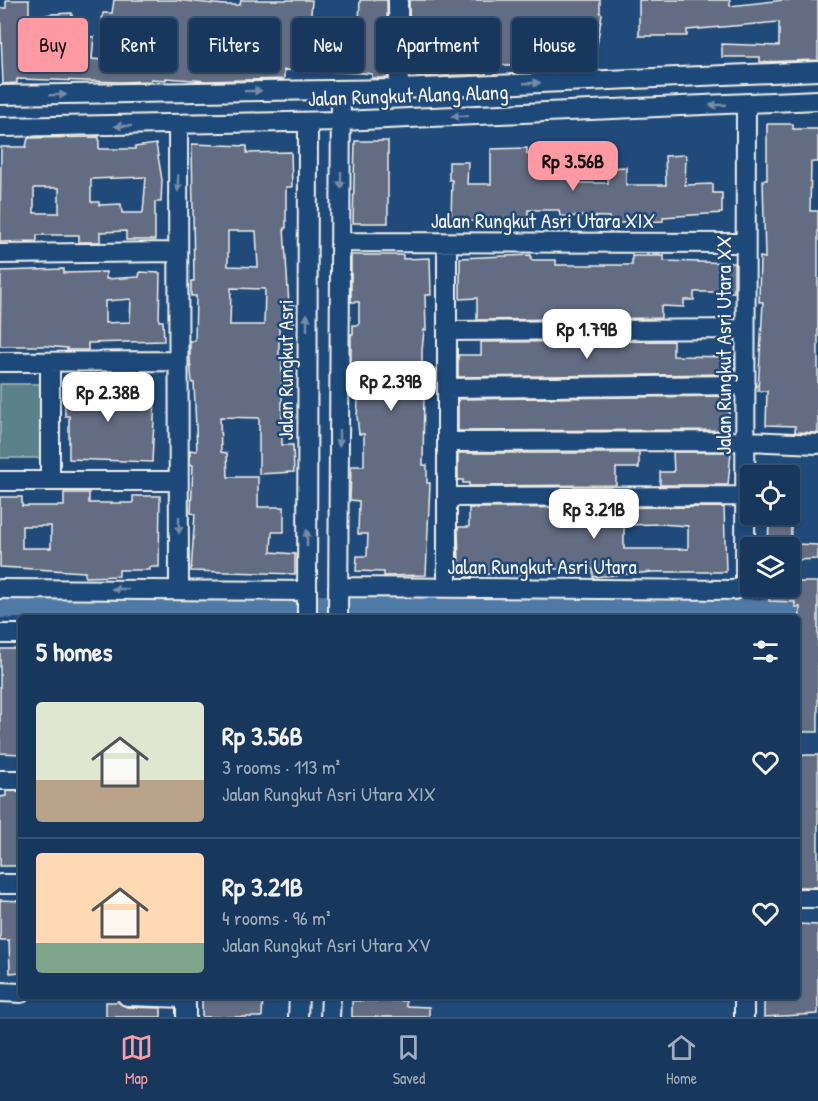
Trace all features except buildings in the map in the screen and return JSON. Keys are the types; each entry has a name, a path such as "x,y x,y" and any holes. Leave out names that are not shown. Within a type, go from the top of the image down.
{"street":[{"path":"398,0 399,89"},
{"name":"Jalan Rungkut Alang Alang","path":"0,95 399,89 818,71"},
{"path":"338,615 341,90"},
{"name":"Jalan Rungkut Alang Alang","path":"0,127 341,121 818,100"},
{"name":"Jalan Rungkut Asri Utara XX","path":"746,104 746,465"},
{"name":"Jalan Rungkut Asri","path":"307,615 308,122"},
{"path":"178,125 179,590"},
{"name":"Jalan Rungkut Asri Utara XIX","path":"341,242 745,243"},
{"path":"447,243 447,587"},
{"path":"0,254 178,252"},
{"path":"447,332 746,328"},
{"path":"307,357 340,357"},
{"path":"0,362 178,361"},
{"path":"50,362 51,481"},
{"path":"447,388 746,385"},
{"path":"447,442 746,441 818,444"},
{"path":"0,481 178,481"},
{"path":"447,496 740,496"},
{"name":"Jalan Rungkut Asri Utara","path":"338,590 447,587 734,590 740,587"},
{"path":"0,588 307,593"},
{"path":"0,634 18,634"},
{"path":"0,780 18,780"},
{"path":"0,884 18,884"},
{"path":"800,898 818,898"},
{"path":"0,992 18,993"},
{"path":"186,999 186,1017"},
{"path":"298,1017 299,999"},
{"path":"330,1017 331,999"},
{"path":"744,999 744,1017"}],"green space":[{"path":"0,384 44,384 44,458 0,458"}],"waterway":[{"path":"0,605 818,613"}]}
